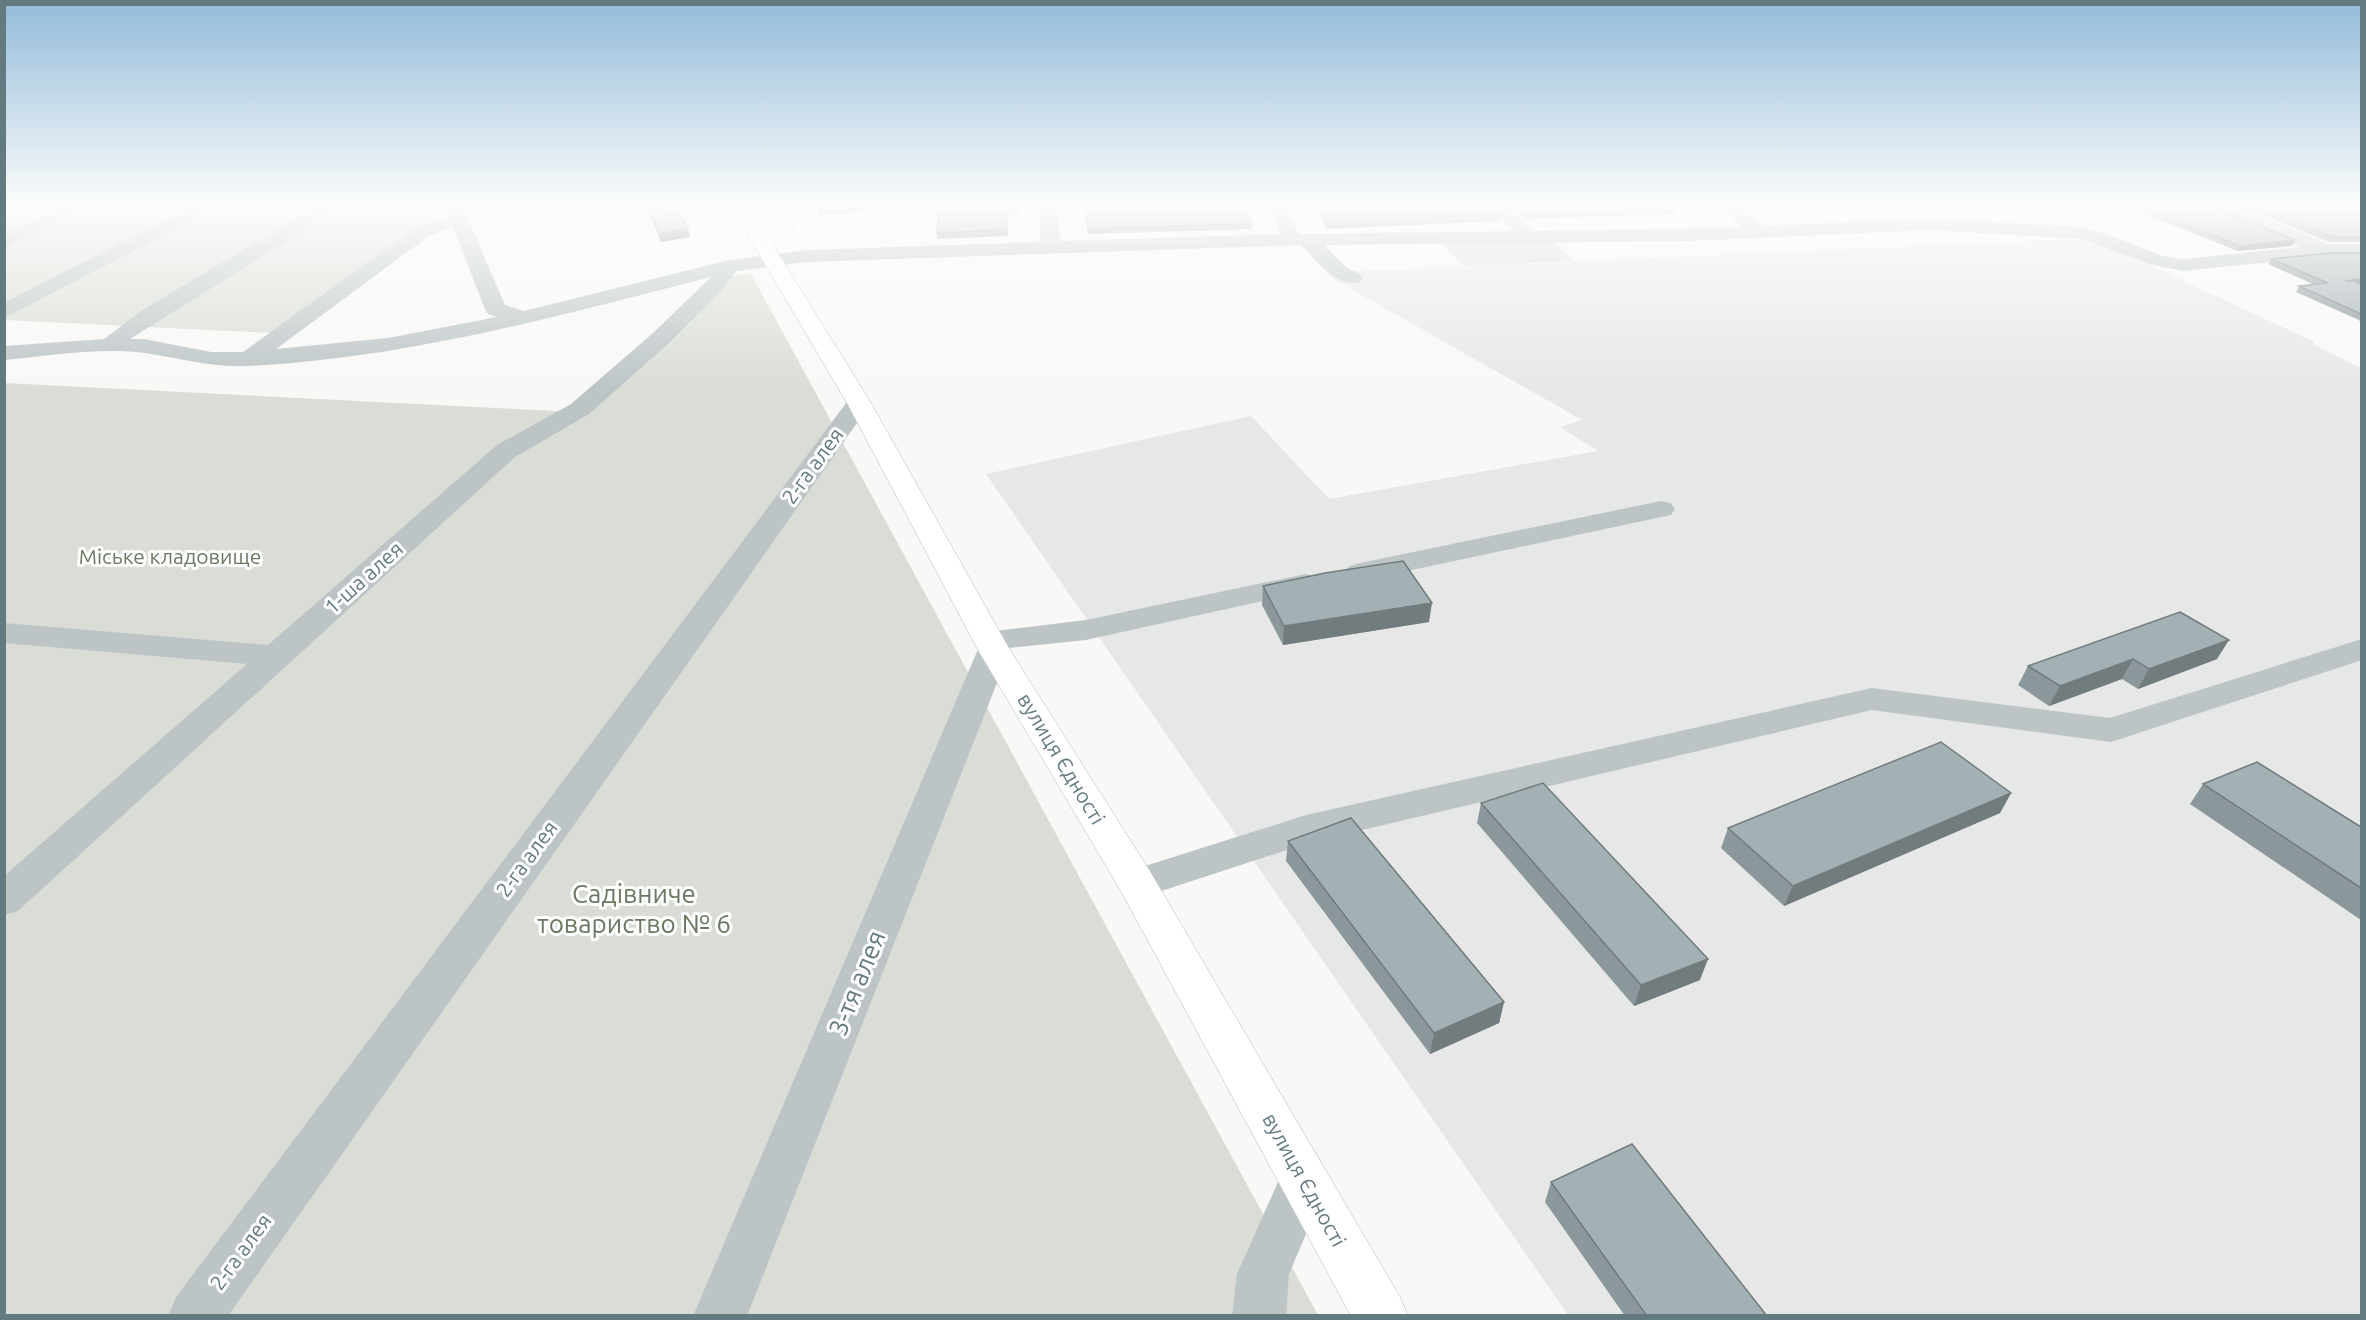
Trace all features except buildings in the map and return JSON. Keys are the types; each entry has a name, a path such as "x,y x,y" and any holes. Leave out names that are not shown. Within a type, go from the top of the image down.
{"main road":[{"name":"вулиця Єдності","path":"793,267 859,403 991,645 1137,884 1381,1316"}],"street":[{"path":"4,312 91,267"},
{"path":"110,345 123,333 152,314 230,267"},
{"path":"248,359 375,267"},
{"path":"479,267 496,309 523,318"},
{"path":"4,353 110,345 144,346 211,359 248,359 388,345 523,318 727,267"},
{"name":"1-ша алея","path":"4,900 506,452 580,410 661,338 716,285 729,267"},
{"path":"1333,267 1353,278"},
{"name":"2-га алея","path":"195,1316 859,403"},
{"path":"991,645 1086,630 1660,509"},
{"path":"12,641 277,656"},
{"name":"3-тя алея","path":"720,1316 991,645"},
{"path":"1137,884 1306,829 1872,699 2111,730 2361,649"},
{"path":"1259,1316 1263,1274 1304,1180"}],"shaded area":[{"path":"1464,267 2153,267 2313,341 2314,345 2361,368 2361,1315 1568,1315 986,474 1251,416 1329,499 1598,451 1560,427 1582,420 1323,273"}],"green space":[{"path":"5,267 373,267 274,333 5,320"},
{"name":"Садівниче товариство № 6","path":"751,274 1318,1315 5,1315 4,383 576,412 714,278"}],"park label":[{"name":"Міське кладовище","path":"170,557"}]}
